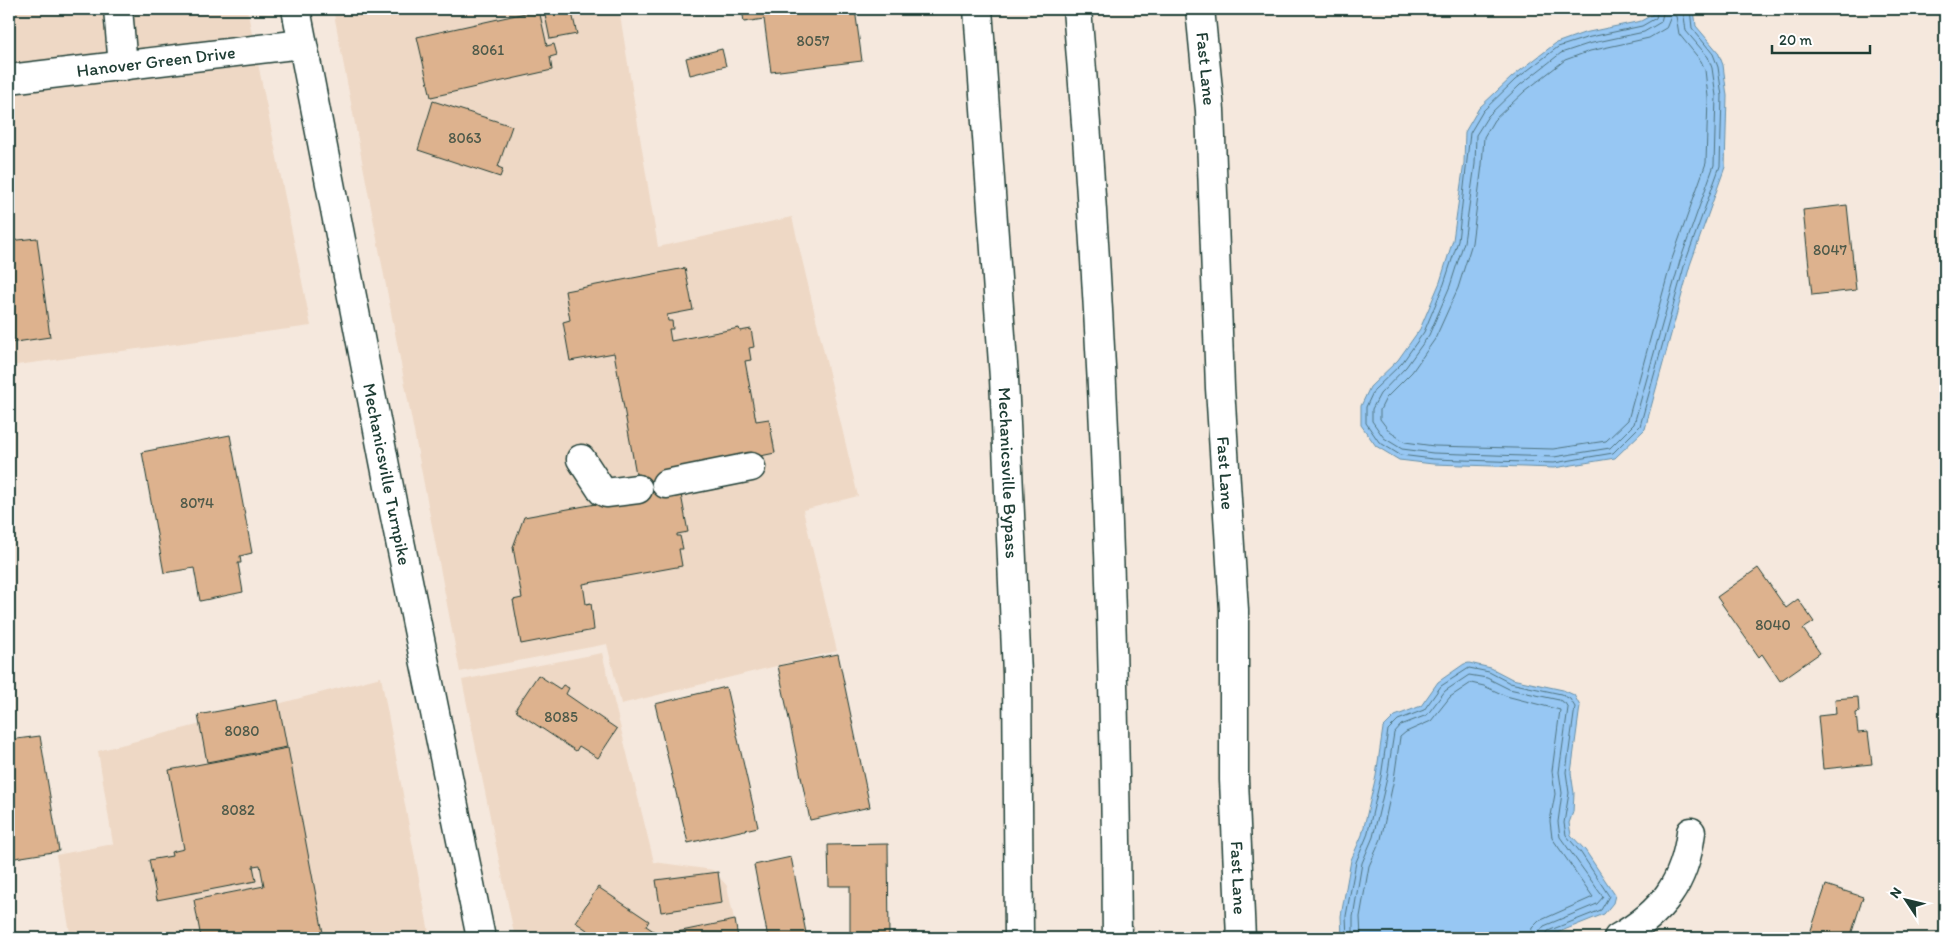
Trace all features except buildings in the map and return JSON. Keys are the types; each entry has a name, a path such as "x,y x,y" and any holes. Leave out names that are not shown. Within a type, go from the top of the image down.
{"main road":[{"path":"118,9 123,66"},
{"name":"Mechanicsville Turnpike","path":"296,9 481,938"},
{"path":"966,9 988,140"},
{"name":"Mechanicsville Bypass","path":"978,9 1004,378 1017,674 1019,938"},
{"path":"1077,9 1093,236 1106,483 1116,783 1117,938"},
{"path":"1092,9 1093,236"},
{"name":"Fast Lane","path":"1200,9 1210,110 1220,388 1234,610 1234,780 1240,938"},
{"name":"Hanover Green Drive","path":"9,79 302,44"},
{"path":"581,459 602,491 606,493 638,489"},
{"path":"666,484 751,467"},
{"path":"1618,938 1640,926 1662,905 1679,879 1689,850 1691,832"}],"shaded area":[{"path":"9,9 247,9 311,326 9,366"},
{"path":"333,9 619,9 658,247 792,217 858,496 803,510 837,651 621,704 607,644 460,672"},
{"path":"602,653 654,862 713,870 727,886 738,938 515,938 462,680"},
{"path":"381,677 430,938 71,938 56,855 113,844 98,751"}],"water":[{"path":"1653,9 1694,9 1696,26 1718,52 1723,65 1727,96 1725,167 1690,265 1645,429 1615,458 1554,468 1433,464 1399,460 1376,446 1361,425 1361,406 1370,387 1398,360 1420,329 1440,282 1453,240 1464,163 1465,132 1479,108 1512,77 1556,43 1584,33 1641,21 1652,15"},
{"path":"1469,663 1491,668 1512,679 1563,690 1574,695 1580,706 1571,773 1574,793 1573,812 1569,823 1571,835 1585,850 1615,895 1613,903 1604,914 1544,938 1342,938 1341,916 1351,860 1362,835 1376,776 1383,728 1395,716 1421,706 1438,682 1464,664"}]}
